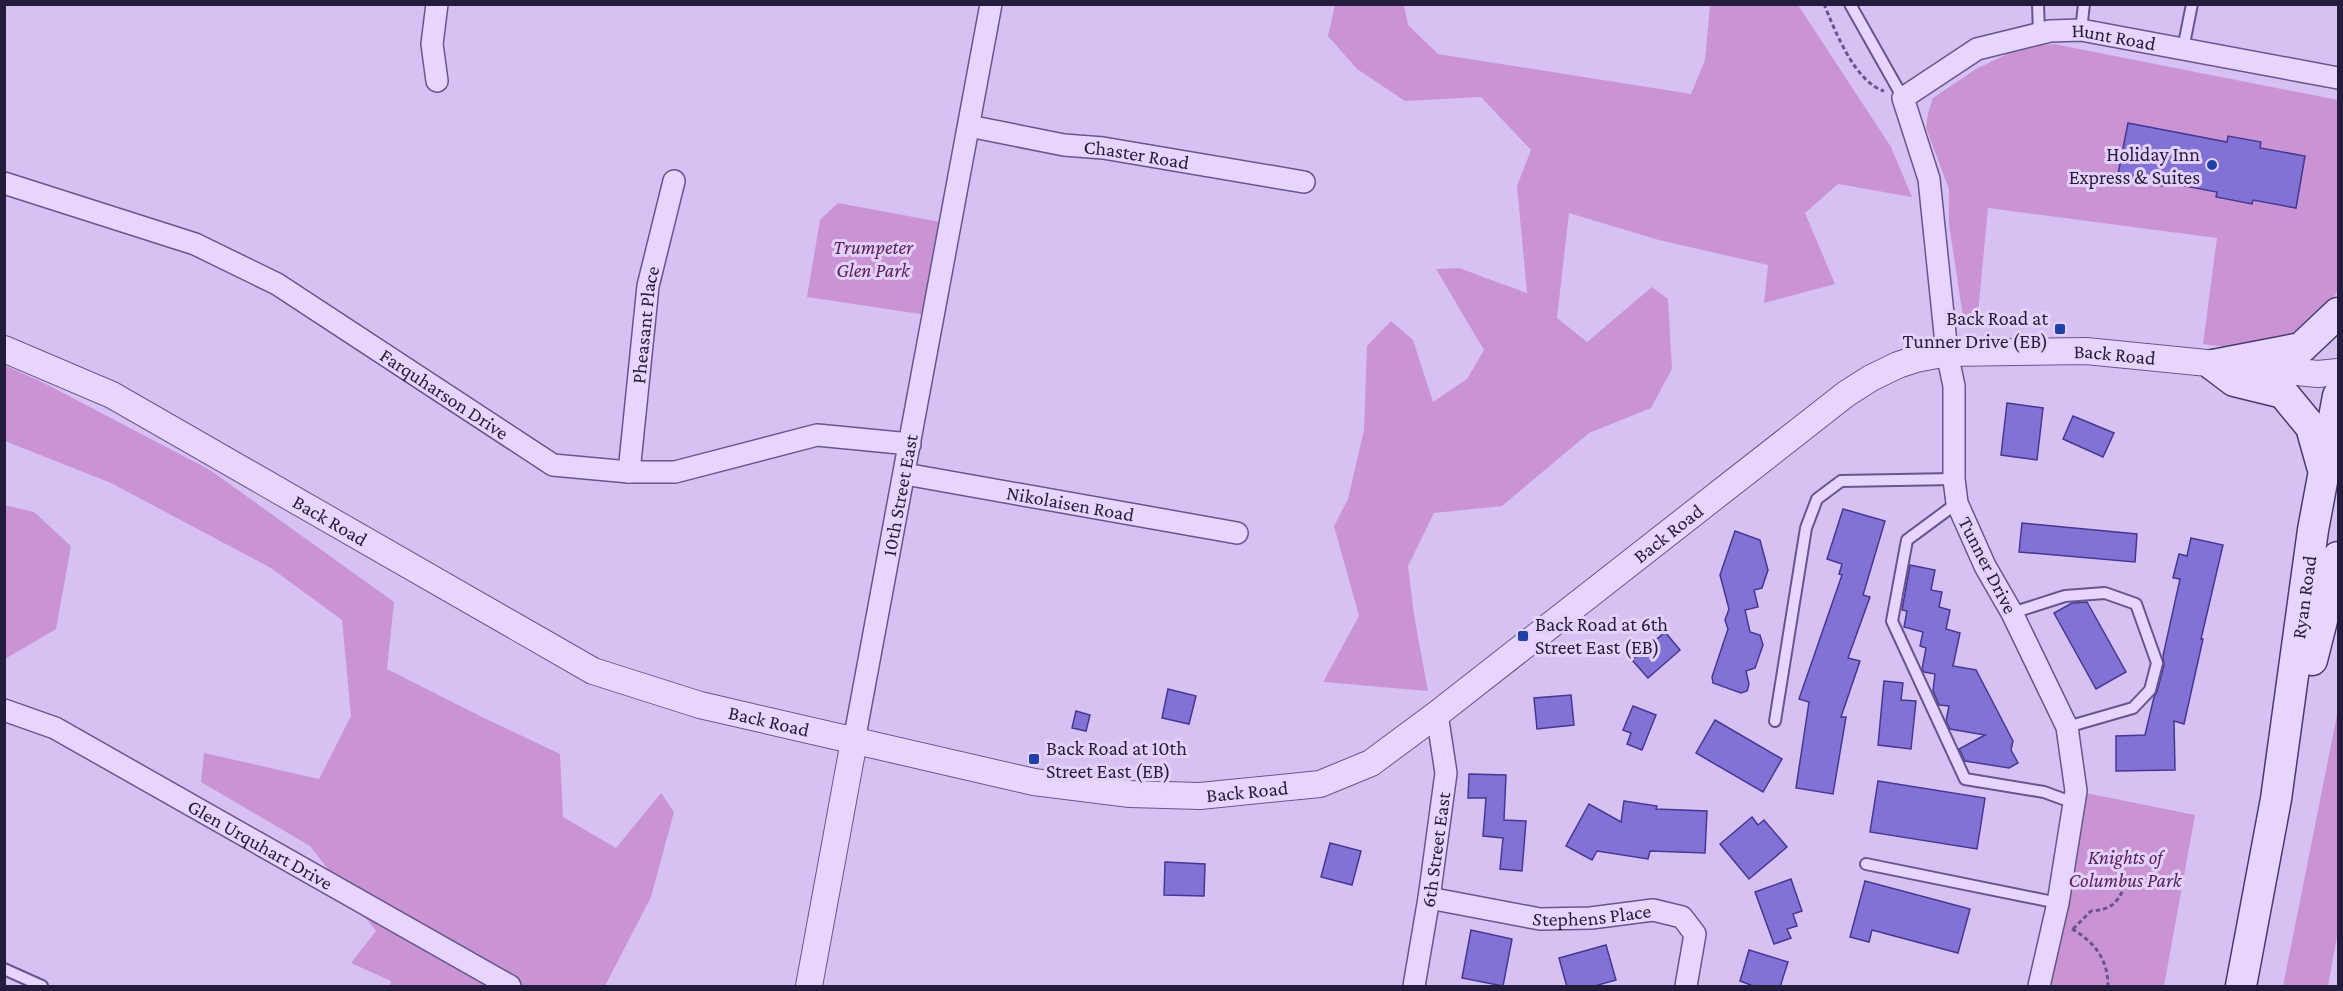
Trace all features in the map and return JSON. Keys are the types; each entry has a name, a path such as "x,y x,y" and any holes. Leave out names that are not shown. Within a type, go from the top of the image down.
{"main road":[{"path":"2212,365 2301,348 2338,313"},
{"path":"2212,365 2234,381 2283,393 2311,427 2324,475"},
{"name":"Ryan Road","path":"2241,987 2276,799 2313,530 2338,396"},
{"name":"Ryan Road","path":"2276,799 2338,557"}],"street":[{"path":"437,4 432,44 437,81"},
{"name":"10th Street East","path":"809,987 991,4"},
{"name":"Hunt Road","path":"1903,98 1977,49 2050,31 2081,30 2338,78"},
{"name":"Tunner Drive","path":"1903,98 1929,179 1947,353 1954,386 1954,478 1957,503 1985,566 2012,613 2067,727 2076,790 2058,903 2063,926 2038,987"},
{"name":"Chaster Road","path":"969,126 1064,145 1103,148 1304,182"},
{"name":"Pheasant Place","path":"629,472 648,286 674,180"},
{"name":"Farquharson Drive","path":"4,183 195,244 277,284 553,465 629,472 675,472 817,435 910,444"},
{"name":"Back Road","path":"4,349 112,396 593,671 700,705 1034,782 1130,794 1200,796 1320,784 1371,763 1846,394 1898,365 1947,353 2086,351 2318,374 2338,372"},
{"name":"Nikolaisen Road","path":"905,474 1237,533"},
{"name":"Glen Urquhart Drive","path":"4,711 55,728 510,987"},
{"name":"6th Street East","path":"1414,987 1446,773 1437,714"},
{"name":"Stephens Place","path":"1429,898 1540,919 1591,918 1653,910 1682,917 1695,934 1686,987"}],"lane":[{"path":"1850,4 1903,98"},
{"path":"2038,4 2039,34"},
{"path":"2081,30 2084,4"},
{"path":"2183,49 2192,4"},
{"path":"1775,721 1806,528 1817,499 1841,481 1954,478"},
{"path":"1957,503 1907,540 1892,621 1965,779 2044,792 2074,804"},
{"path":"2012,613 2065,596 2105,593 2136,604 2157,663 2150,690 2133,708 2067,727"},
{"path":"1866,864 2058,903"},
{"path":"4,969 42,987"}],"path":[{"path":"1824,4 1840,45 1872,88 1903,98"},
{"path":"2063,926 2091,911 2106,910 2117,902 2122,892"},
{"path":"2063,926 2090,940 2102,957 2108,975 2108,987"}],"green space":[{"path":"1335,5 1404,5 1408,25 1438,54 1691,94 1705,60 1710,5 1798,5 1891,147 1912,197 1838,184 1805,213 1835,284 1764,303 1768,265 1659,240 1569,213 1557,318 1587,342 1652,287 1668,299 1672,369 1651,408 1589,433 1502,506 1434,513 1408,566 1414,615 1428,691 1323,682 1359,616 1334,526 1348,499 1364,430 1367,346 1391,321 1413,340 1433,402 1467,379 1484,350 1436,269 1459,268 1527,293 1517,186 1531,150 1481,97 1405,101 1357,69 1328,36"},
{"path":"2054,44 2338,100 2338,290 2315,319 2293,336 2270,347 2245,349 2203,344 2217,238 1988,208 1977,324 1964,323 1949,224 1949,189 1926,128 1928,113 1933,98 1976,69 2022,47"},
{"name":"Trumpeter Glen Park","path":"838,203 951,224 934,316 807,297 820,220"},
{"path":"4,365 46,384 210,470 394,602 387,669 560,754 563,817 616,848 661,793 674,812 651,897 605,986 390,986 391,981 351,963 376,931 310,846 201,782 204,753 319,779 351,716 342,620 271,568 111,483 5,441"},
{"path":"4,505 34,512 71,546 56,629 5,659"},
{"path":"2338,710 2338,931 2328,986 2283,986"},
{"name":"Knights of Columbus Park","path":"2076,791 2195,815 2164,986 2039,986"}],"building":[{"name":"Holiday Inn Express & Suites","path":"2128,123 2227,142 2228,136 2261,142 2260,148 2305,156 2296,208 2253,200 2252,204 2216,197 2217,192 2164,182 2163,186 2128,180 2127,176 2118,174"},
{"path":"2007,403 2043,408 2037,460 2001,455"},
{"path":"2073,416 2114,433 2103,457 2063,439"},
{"path":"1843,509 1885,521 1863,595 1870,597 1848,658 1860,661 1841,717 1846,717 1833,794 1796,788 1809,702 1799,699 1842,575 1839,574 1842,564 1827,559"},
{"path":"2022,523 2137,534 2135,562 2019,552"},
{"path":"1735,531 1760,540 1768,570 1762,588 1754,590 1758,607 1745,610 1750,632 1760,635 1763,645 1755,668 1746,671 1749,684 1747,691 1741,693 1713,683 1712,677 1728,629 1725,620 1729,609 1720,575"},
{"path":"2191,538 2223,545 2184,724 2174,721 2175,770 2116,771 2116,736 2145,735 2164,665 2163,656 2180,579 2173,578 2179,554 2187,556"},
{"path":"1910,565 1935,570 1931,590 1942,592 1939,607 1950,610 1946,629 1960,633 1953,666 1976,670 2013,741 2011,750 2018,763 2009,768 1965,761 1959,749 1985,735 1950,729 1946,721 1949,706 1939,705 1933,691 1935,674 1924,672 1922,669 1926,648 1920,646 1923,632 1904,627 1907,611 1902,610"},
{"path":"2087,602 2126,672 2096,689 2054,613 2072,603"},
{"path":"1665,632 1680,650 1648,678 1632,660"},
{"path":"1884,681 1903,683 1901,700 1916,701 1911,749 1878,745"},
{"path":"1168,689 1196,696 1189,724 1162,718"},
{"path":"1571,695 1574,725 1537,729 1534,698"},
{"path":"1633,706 1656,715 1642,750 1627,744 1631,733 1623,730"},
{"path":"1076,711 1090,715 1086,731 1072,728"},
{"path":"1715,720 1782,759 1763,792 1696,753"},
{"path":"1469,774 1506,775 1504,820 1526,821 1522,871 1500,869 1503,838 1483,836 1486,798 1468,798"},
{"path":"1878,781 1985,798 1977,849 1870,832"},
{"path":"1624,801 1657,806 1656,809 1707,811 1705,853 1650,851 1648,859 1597,851 1592,860 1566,846 1589,804 1621,822"},
{"path":"1752,817 1758,825 1764,820 1787,847 1749,879 1720,844"},
{"path":"1330,843 1361,851 1352,885 1321,877"},
{"path":"1165,862 1205,864 1204,896 1164,895"},
{"path":"1791,879 1802,911 1793,914 1797,926 1787,929 1791,938 1774,944 1755,892"},
{"path":"1865,881 1970,909 1958,953 1872,930 1869,942 1850,937"},
{"path":"1471,930 1512,939 1503,986 1462,978"},
{"path":"1606,945 1616,980 1591,987 1567,987 1559,958"},
{"path":"1749,950 1788,962 1780,987 1756,987 1740,981"}],"place":[{"name":"Holiday Inn Express & Suites","path":"2212,165"},
{"name":"Back Road at Tunner Drive (EB)","path":"2060,329"},
{"name":"Back Road at 6th Street East (EB)","path":"1523,636"},
{"name":"Back Road at 10th Street East (EB)","path":"1034,759"}]}
